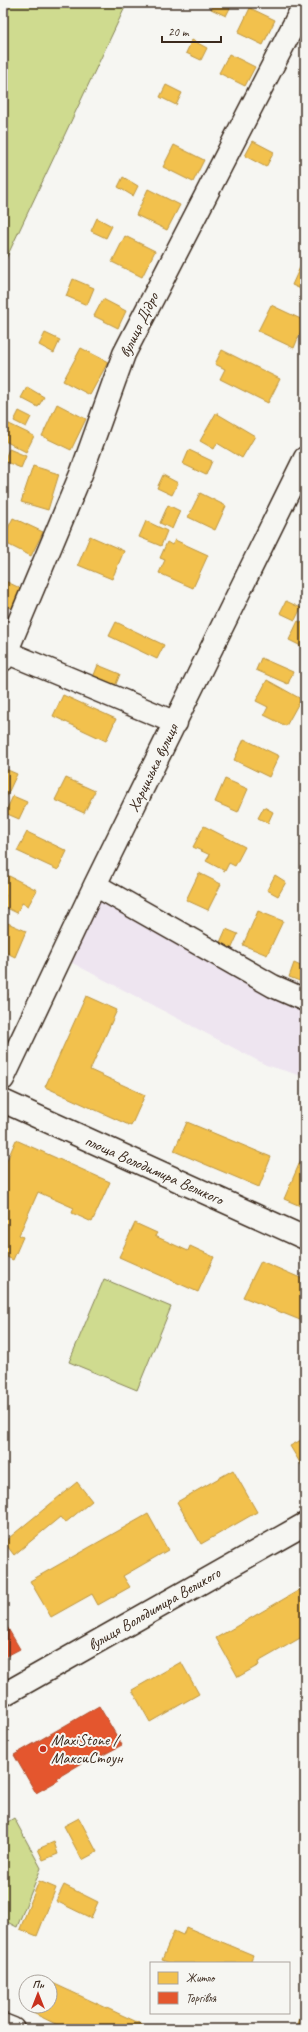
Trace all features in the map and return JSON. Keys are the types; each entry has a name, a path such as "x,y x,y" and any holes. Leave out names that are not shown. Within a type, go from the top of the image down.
{"street":[{"name":"вулиця Дідро","path":"5,656 81,474 124,354 305,3"},
{"name":"Харцизька вулиця","path":"3,1079 95,885 305,458"},
{"path":"5,656 176,723"},
{"path":"95,885 273,986 305,1000"},
{"name":"площа Володимира Великого","path":"3,1101 305,1238"},
{"name":"вулиця Володимира Великого","path":"3,1695 305,1524"},
{"path":"3,2025 13,2029"}],"shaded area":[{"path":"95,885 305,1000 305,1077 266,1065 61,957"}],"green space":[{"path":"3,3 127,3 3,265"},
{"path":"104,1279 171,1307 137,1390 69,1362"},
{"path":"14,1818 41,1868 17,1927 3,1920 3,1825"}],"building: Житло":[{"path":"213,3 232,4 226,16 211,9"},
{"path":"250,8 275,20 263,45 238,33"},
{"path":"192,40 207,48 201,60 186,53"},
{"path":"229,54 255,67 245,86 219,73"},
{"path":"166,85 182,93 176,105 160,97"},
{"path":"253,141 274,152 266,167 245,156"},
{"path":"174,145 204,160 193,182 163,167"},
{"path":"123,177 138,186 133,196 118,187"},
{"path":"148,189 180,205 167,230 136,215"},
{"path":"97,218 112,226 106,238 91,231"},
{"path":"125,236 155,251 142,277 112,262"},
{"path":"301,265 305,267 305,291 292,285"},
{"path":"73,279 94,288 87,305 66,296"},
{"path":"103,299 126,311 118,328 94,316"},
{"path":"271,305 305,321 294,348 258,331"},
{"path":"45,333 60,340 54,353 39,345"},
{"path":"81,348 108,362 90,395 63,381"},
{"path":"222,350 280,379 268,403 220,379 225,369 215,364"},
{"path":"27,387 44,397 38,407 21,398"},
{"path":"57,404 86,419 71,450 42,436"},
{"path":"19,411 31,417 26,427 14,421"},
{"path":"216,413 255,436 242,458 217,443 214,449 200,441"},
{"path":"5,422 34,436 26,452 3,440 3,426"},
{"path":"9,449 26,456 21,468 4,461"},
{"path":"189,450 212,461 206,475 183,464"},
{"path":"33,466 59,474 48,510 21,502"},
{"path":"163,475 178,483 172,495 157,488"},
{"path":"200,493 226,506 215,530 188,517"},
{"path":"168,505 180,511 172,529 160,523"},
{"path":"13,518 43,532 31,556 3,542 3,538"},
{"path":"146,521 167,531 161,546 139,537"},
{"path":"90,536 124,551 112,579 78,565"},
{"path":"175,540 208,555 193,588 159,573 165,560 160,558 167,542 172,545"},
{"path":"3,580 22,589 12,609 3,604"},
{"path":"286,601 301,608 295,620 280,613"},
{"path":"298,621 305,624 305,648 289,640"},
{"path":"116,622 164,645 157,659 109,636"},
{"path":"261,658 293,672 288,684 256,670"},
{"path":"98,665 120,674 114,689 92,680"},
{"path":"267,680 301,699 286,726 264,715 268,707 256,701"},
{"path":"63,695 116,719 106,741 53,716"},
{"path":"244,739 279,756 269,777 234,760"},
{"path":"3,768 17,774 3,804"},
{"path":"66,778 95,791 84,813 55,800"},
{"path":"225,779 248,789 238,812 215,802"},
{"path":"13,796 27,802 19,819 5,813"},
{"path":"264,807 273,812 268,823 258,818"},
{"path":"204,826 245,847 235,866 229,863 225,871 206,861 210,855 193,847"},
{"path":"27,832 67,851 58,870 17,851"},
{"path":"199,873 221,884 208,910 186,900"},
{"path":"5,874 37,890 28,906 22,903 17,913 3,906 6,895 3,894 3,878"},
{"path":"275,875 286,882 278,896 267,890"},
{"path":"258,911 283,921 267,955 243,945"},
{"path":"3,921 26,931 15,957 3,951"},
{"path":"226,929 238,934 230,952 218,947"},
{"path":"294,963 305,968 305,983 289,977"},
{"path":"3,991 8,994 3,1004"},
{"path":"86,996 117,1010 90,1070 145,1095 131,1126 45,1087"},
{"path":"187,1122 271,1157 259,1187 174,1151"},
{"path":"16,1140 110,1182 92,1222 72,1213 74,1208 38,1192 19,1235 23,1237 13,1260 3,1255 3,1169"},
{"path":"303,1155 305,1156 305,1208 284,1199"},
{"path":"135,1223 157,1233 155,1236 188,1251 190,1246 214,1257 198,1292 119,1257"},
{"path":"261,1261 305,1280 305,1322 243,1297"},
{"path":"305,1438 305,1471 290,1446"},
{"path":"233,1470 257,1512 201,1544 177,1502"},
{"path":"77,1482 92,1501 65,1523 60,1517 14,1555 4,1542"},
{"path":"148,1514 168,1550 123,1576 130,1587 98,1605 92,1594 51,1617 30,1581"},
{"path":"303,1588 305,1591 305,1639 303,1640 302,1637 258,1662 259,1665 238,1677 216,1638"},
{"path":"181,1662 199,1694 150,1722 132,1690"},
{"path":"79,1818 97,1852 82,1860 64,1826"},
{"path":"54,1842 58,1854 43,1860 38,1849"},
{"path":"39,1881 56,1888 37,1936 20,1929"},
{"path":"64,1885 98,1902 91,1918 56,1901"},
{"path":"186,1927 253,1955 250,1962 167,1962 162,1960 174,1931 183,1935"},
{"path":"58,1986 150,2028 150,2029 66,2029 35,2014 58,2014"},
{"path":"301,2016 305,2018 305,2029 296,2029"}],"building: Торгівля":[{"path":"3,1620 20,1649 3,1658"},
{"path":"99,1706 122,1745 101,1756 99,1753 57,1778 59,1780 36,1793 14,1755"}],"place":[{"name":"MaxiStone / МаксиСтоун","path":"43,1749"}]}
